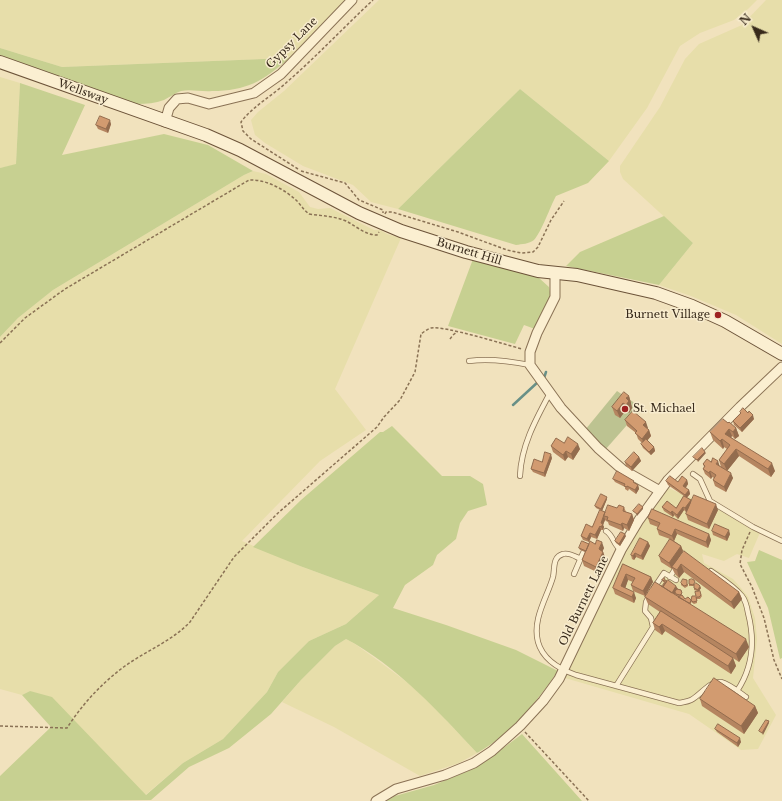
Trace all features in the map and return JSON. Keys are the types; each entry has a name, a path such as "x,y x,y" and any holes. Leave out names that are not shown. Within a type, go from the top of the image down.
{"main road":[{"name":"Wellsway","path":"0,62 165,122"},
{"name":"Burnett Hill","path":"165,122 206,135 240,150 332,200 383,219 444,245 504,263 538,271 597,278 656,293 725,321 782,354"}],"street":[{"name":"Gypsy Lane","path":"165,122 169,108 177,99 188,98 209,104 254,93 281,74 352,0"},
{"path":"555,273 555,297 536,334 530,352 530,365 561,408 598,448 623,470 660,491"},
{"name":"Old Burnett Lane","path":"376,801 396,789 445,775 474,762 492,751 520,726 543,701 559,679 621,550 639,520 668,480 740,406 782,367"}],"lane":[{"path":"469,361 488,359 530,365"},
{"path":"520,476 520,465 523,453 534,423 550,393"},
{"path":"693,474 700,479 710,501 753,527 782,541"},
{"path":"606,531 611,536 614,544 621,550"},
{"path":"574,574 583,553"},
{"path":"581,559 568,554 563,554 557,558 554,564 554,576 540,610 537,627 538,642 546,658 563,670 576,675 679,703 693,700 710,685 716,682 722,682 746,697"},
{"path":"670,576 680,561"},
{"path":"706,567 737,590 744,597 746,604 750,620 752,646 748,671 737,690"},
{"path":"616,686 653,627 650,618 645,611 646,602 664,573 676,580"}],"path":[{"path":"373,0 287,82 248,113 241,122 243,131 251,139 302,171 345,183 360,200 383,210 383,219"},
{"path":"0,343 25,318 60,292 249,180 258,180 268,183 285,192 309,214 332,216 346,221 371,235 377,235 386,212 392,212 458,232 507,250 521,253 533,252 538,248 551,220 564,201"},
{"path":"0,726 67,728 87,700 121,669 182,631 190,622 234,557 278,513 377,426 400,400 415,372 421,334 426,330 432,327 458,332 530,352"},
{"path":"450,339 458,332"},
{"path":"753,527 742,550 740,564 752,587 764,618 774,660 782,679"},
{"path":"520,726 589,801"}],"shaded area":[{"path":"0,0 346,0 289,58 62,67 0,48"},
{"path":"379,0 757,0 734,20 700,33 680,46 647,108 609,161 520,89 398,209 371,202 353,185 303,166 265,143 255,135 251,120 258,112 284,91"},
{"path":"766,0 782,0 782,344 736,315 691,296 659,285 693,243 623,179 620,172 620,166 660,107 685,59 699,44 742,25"},
{"path":"0,77 20,83 16,165 0,168"},
{"path":"253,171 266,174 299,192 310,207 318,209 330,208 374,230 380,230 387,234 401,238 335,389 366,430 320,461 242,541 300,566 379,595 346,624 309,641 278,672 267,692 223,739 183,763 144,796 30,691 22,695 0,689 0,337 18,318 53,290"},
{"path":"666,487 762,528 749,558 737,554 724,561 702,554 704,563 733,579 741,588 748,597 755,618 757,639 753,678 776,715 758,749 741,750 689,714 565,678 604,590 619,561"},
{"path":"346,639 408,683 431,704 477,753 459,763 420,776 334,727 282,702 301,680 335,646"}],"green space":[{"path":"0,48 62,67 289,58 263,79 245,87 224,91 181,91 161,101 137,104 0,55"},
{"path":"20,83 85,105 62,155 164,134 208,145 253,171 53,290 18,318 0,337 0,168 16,164"},
{"path":"520,89 609,161 588,183 556,196 540,231 534,240 528,243 516,245 398,209"},
{"path":"664,216 693,243 659,285 566,266 580,252"},
{"path":"473,259 539,278 549,287 551,297 535,329 524,325 515,344 448,326"},
{"path":"617,391 642,408 605,450 585,430"},
{"path":"392,426 442,476 470,476 483,484 487,505 468,511 460,523 456,539 437,555 433,565 405,585 393,608 516,650 558,671 532,706 512,727 501,737 477,753 416,690 382,662 346,639 335,646 301,680 271,714 229,748 189,767 151,800 0,801 0,776 51,727 22,695 30,691 52,697 146,795 183,763 223,739 267,692 278,672 309,641 346,624 379,595 253,547 301,500 380,432 383,432"},
{"path":"759,550 782,560 782,658 780,659 768,608 747,562 755,561"},
{"path":"522,734 582,801 386,801 395,796 434,785 468,771 486,761"}],"building":[{"path":"100,116 110,120 106,129 96,125"},
{"path":"624,392 629,396 626,398 629,401 626,405 623,403 617,411 612,407"},
{"path":"743,408 748,413 749,411 753,415 740,428 733,421 741,413 740,412"},
{"path":"633,411 646,422 643,425 649,430 642,439 635,433 637,431 625,420"},
{"path":"723,419 736,428 733,432 729,429 725,434 772,463 768,469 736,449 724,464 719,460 730,445 722,439 720,441 710,432"},
{"path":"568,437 578,444 571,454 566,451 563,455 551,446 556,438 564,443"},
{"path":"646,439 654,447 649,452 641,444"},
{"path":"702,448 705,452 697,460 693,457"},
{"path":"545,452 551,454 544,473 531,469 534,459 542,462"},
{"path":"634,452 639,457 631,467 625,462"},
{"path":"713,458 718,461 716,464 731,473 724,487 713,480 716,475 703,469 705,466 703,464 707,459 711,462"},
{"path":"617,471 638,485 635,490 624,486 625,484 613,479"},
{"path":"670,476 678,482 682,476 687,480 683,486 689,490 685,495 666,481"},
{"path":"601,494 607,497 601,509 595,506"},
{"path":"694,495 716,504 707,524 686,514"},
{"path":"684,496 691,500 677,515 662,507 667,501 676,508"},
{"path":"639,504 643,507 637,514 633,511"},
{"path":"608,505 617,508 619,505 624,507 623,511 632,514 627,525 622,523 621,525 607,520 608,517 604,516"},
{"path":"652,509 709,534 706,542 675,529 672,536 657,529 660,523 648,518"},
{"path":"600,510 605,512 601,527 600,526 595,535 590,533 587,539 581,536 586,524 592,527"},
{"path":"715,524 729,530 725,537 712,531"},
{"path":"621,532 625,534 619,544 615,541"},
{"path":"640,538 648,542 641,556 635,553 633,556 631,555"},
{"path":"670,539 681,546 669,563 659,556"},
{"path":"597,540 602,542 599,549 603,552 596,567 582,560 590,541 595,544"},
{"path":"582,541 589,544 586,551 579,548"},
{"path":"684,551 739,592 731,602 681,564 677,570 672,567"},
{"path":"623,564 651,577 643,591 631,585 635,578 626,574 621,586 634,592 632,597 613,588"},
{"path":"664,578 667,581 663,587 661,586 665,583 665,581 662,580"},
{"path":"683,579 687,580 687,585 684,586 681,583"},
{"path":"692,579 695,582 693,585 689,584 689,580"},
{"path":"668,580 676,586 672,593 663,587"},
{"path":"655,582 746,639 736,654 645,597"},
{"path":"696,583 700,586 698,590 694,588"},
{"path":"677,589 681,590 682,593 680,595 676,594 675,592"},
{"path":"700,591 701,595 696,597 697,601 693,602 691,600 692,596 696,596 695,592"},
{"path":"682,595 685,599 688,597 691,600 689,603 678,597"},
{"path":"661,611 733,658 728,666 662,624 659,627 653,623"},
{"path":"714,678 755,706 741,726 700,699"},
{"path":"766,720 769,721 762,733 759,731"},
{"path":"718,724 740,738 737,743 715,729"}],"waterway":[{"path":"544,378 546,372"},
{"path":"513,405 539,381"}],"place":[{"name":"Burnett Village","path":"718,315"},
{"name":"St. Michael","path":"625,409"}]}
